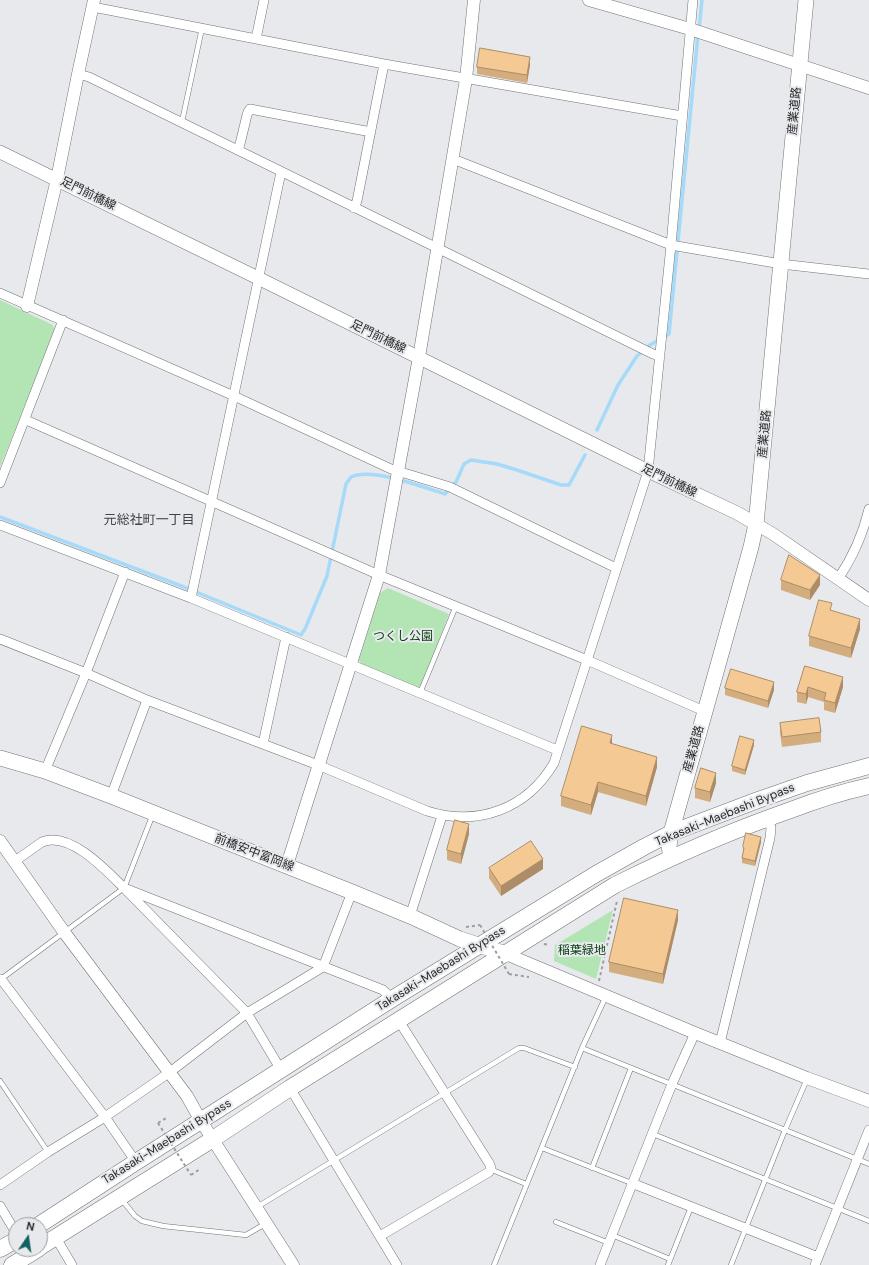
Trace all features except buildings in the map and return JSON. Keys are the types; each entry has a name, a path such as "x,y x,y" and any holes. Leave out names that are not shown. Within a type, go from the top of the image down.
{"highway":[{"name":"Takasaki-Maebashi Bypass","path":"48,1219 392,999 596,874 671,834 731,810 806,783 869,766"},
{"name":"Takasaki-Maebashi Bypass","path":"48,1243 120,1196 213,1139 290,1088 506,954 555,921 615,885 712,839 818,800 869,786"},
{"name":"Takasaki-Maebashi Bypass","path":"12,1265 25,1257"}],"main road":[{"name":"産業道路","path":"671,858 669,846 671,834 751,547 756,524 806,0"},
{"name":"足門前橋線","path":"0,152 756,524"},
{"name":"前橋安中富岡線","path":"0,758 45,771 111,796 352,892 410,916 447,934 506,954"}],"street":[{"path":"256,39 264,0"},
{"path":"286,865 379,575 419,357 453,159 466,79 474,0"},
{"path":"589,0 690,29 869,88"},
{"path":"0,639 86,673 147,700 318,765 442,816 461,818 479,816 503,810 530,793 548,773 554,763 648,471 671,245 693,0"},
{"path":"27,306 57,179 93,3 202,28 384,64 682,116"},
{"path":"354,208 357,201 384,64"},
{"path":"78,74 89,77 652,354 660,356"},
{"path":"238,150 250,109 371,132"},
{"path":"453,159 671,245 781,264 869,274"},
{"path":"191,598 280,172"},
{"path":"0,293 234,396 397,471 450,487 616,568"},
{"path":"0,483 26,420 63,320"},
{"path":"26,420 379,575 587,660 704,712"},
{"path":"838,579 845,570 859,543 869,509"},
{"path":"756,524 869,600"},
{"path":"0,525 191,598 557,750"},
{"path":"45,771 86,673 125,572"},
{"path":"263,744 286,637"},
{"path":"111,796 147,700"},
{"path":"410,916 442,816"},
{"path":"720,1043 770,838 771,831 768,818"},
{"path":"15,861 46,840 65,842 75,847 102,866 247,1013 281,1070"},
{"path":"0,841 64,932 187,1096 201,1121 257,1207 292,1265"},
{"path":"124,888 383,990 392,999"},
{"path":"0,1185 170,1072 247,1013 323,967 352,892"},
{"path":"506,954 695,1033 869,1101"},
{"path":"0,978 136,1162"},
{"path":"380,1236 489,1172 490,1169 489,1163 399,1021"},
{"path":"600,1265 634,1184 672,1084 695,1033"},
{"path":"290,1088 396,1265"},
{"path":"634,1184 746,1229 817,1261 869,1130"},
{"path":"0,1206 8,1220"},
{"path":"56,1238 72,1265"}],"lane":[{"path":"180,122 183,117 202,28"},
{"path":"420,693 456,606"},
{"path":"0,978 124,888 154,813"},
{"path":"494,1265 582,1048 606,996"},
{"path":"257,1207 519,1048 524,1048 575,1067"},
{"path":"582,1048 869,1164"},
{"path":"592,1168 631,1068"},
{"path":"731,1265 807,1078"},
{"path":"0,1081 48,1152"},
{"path":"653,1134 869,1221"},
{"path":"542,1148 634,1184"},
{"path":"490,1169 526,1184"},
{"path":"120,1196 136,1216 142,1221 164,1226 246,1235 266,1223"},
{"path":"668,1265 691,1207"},
{"path":"556,1222 670,1259"}],"path":[{"path":"598,982 617,901"},
{"path":"461,927 480,925 509,974 528,977"},
{"path":"168,1117 158,1123 190,1175 200,1169"}],"green space":[{"path":"0,300 53,325 55,331 0,467"},
{"name":"つくし公園","path":"388,588 449,614 421,686 415,689 363,667 359,660 380,593"},
{"name":"稲葉緑地","path":"613,910 596,979 554,961 555,945"}],"waterway":[{"path":"699,29 702,0"},
{"path":"597,430 618,385 637,356 650,345 669,334 698,35"},
{"path":"0,517 184,587 301,635 305,629 327,576 346,484 351,477 371,474 384,476 445,494 456,482 464,464 471,460 497,464 561,485 569,485 585,455"}],"district":[{"name":"元総社町一丁目","path":"149,521"}]}
